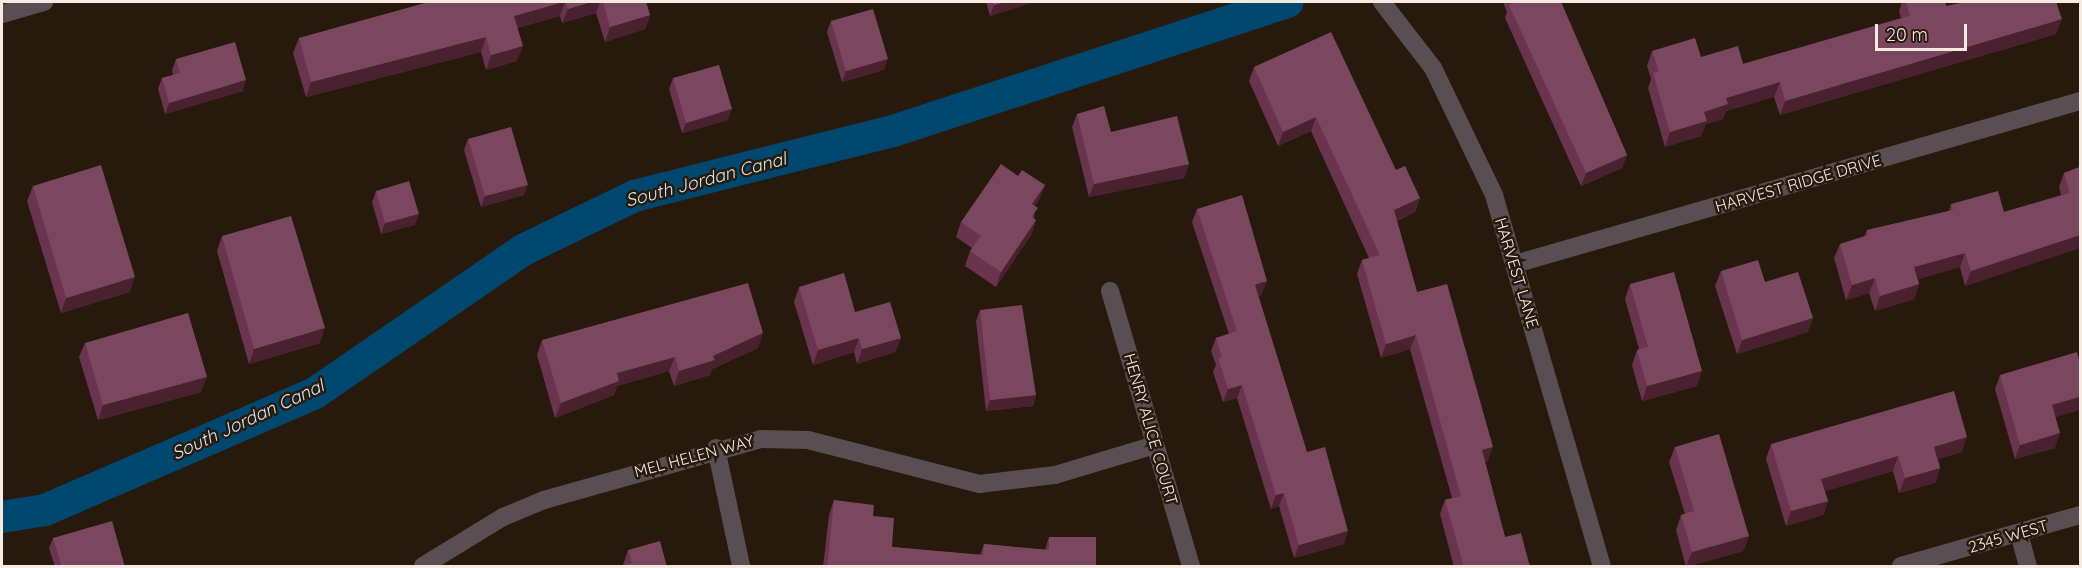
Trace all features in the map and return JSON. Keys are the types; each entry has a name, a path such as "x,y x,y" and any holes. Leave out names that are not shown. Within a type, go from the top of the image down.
{"street":[{"path":"2,14 44,2"},
{"name":"HARVEST LANE","path":"1382,2 1433,68 1467,129 1515,264 1602,567"},
{"name":"HARVEST RIDGE DRIVE","path":"1515,264 2080,101"},
{"name":"HENRY ALICE COURT","path":"1110,291 1191,567"},
{"name":"MEL HELEN WAY","path":"423,567 534,504 716,448 762,439 808,440 979,484 1055,475 1155,445"},
{"path":"716,448 741,567"},
{"name":"2345 WEST","path":"1901,567 2080,515"},
{"path":"2019,532 2028,567"}],"building":[{"path":"429,2 563,2 514,16 523,46 491,55 486,37 311,82 299,38"},
{"path":"565,2 591,2 568,9"},
{"path":"603,2 646,2 650,15 610,27"},
{"path":"1513,2 1561,2 1627,155 1586,173 1509,5"},
{"path":"1906,2 1945,2 1946,6 1965,2 2056,2 2062,19 1785,101 1780,82 1726,98 1728,104 1704,112 1707,121 1670,132 1653,73 1659,72 1652,51 1695,38 1701,57 1738,46 1743,64 1910,16"},
{"path":"873,9 888,59 846,71 831,21"},
{"path":"1331,32 1396,170 1405,166 1420,198 1394,210 1417,292 1447,284 1493,447 1482,450 1505,537 1521,533 1530,567 1464,567 1445,500 1461,496 1416,335 1386,344 1362,260 1380,255 1316,117 1283,132 1254,67"},
{"path":"235,42 246,80 169,103 162,78 180,73 176,59"},
{"path":"719,65 732,109 686,123 673,78"},
{"path":"1104,106 1111,132 1177,116 1189,164 1094,184 1077,114"},
{"path":"511,127 528,185 485,196 468,139"},
{"path":"1001,164 1018,176 1022,170 1045,185 1032,204 1038,208 1031,217 1036,220 1001,272 970,251 981,236 961,222"},
{"path":"101,165 135,277 66,298 33,186"},
{"path":"2080,167 2080,235 1971,271 1965,253 1914,267 1919,284 1880,296 1875,278 1852,285 1840,244 1868,235 1867,230 1953,210 1951,204 1998,191 2004,212 2070,193 2064,173"},
{"path":"409,181 419,214 385,223 376,191"},
{"path":"1242,195 1267,281 1255,285 1307,452 1325,447 1348,531 1299,545 1284,493 1276,495 1242,385 1228,389 1218,358 1222,357 1216,338 1237,331 1197,209"},
{"path":"291,216 325,328 254,349 222,236"},
{"path":"1758,260 1765,282 1798,272 1813,318 1742,340 1721,271"},
{"path":"1674,272 1702,371 1647,386 1637,350 1648,347 1630,284"},
{"path":"844,273 855,312 890,302 901,338 862,349 859,338 818,350 799,287"},
{"path":"748,283 763,333 713,356 715,360 679,371 675,357 617,373 619,381 561,403 542,340"},
{"path":"1022,305 1036,395 990,400 980,310"},
{"path":"188,313 207,377 103,405 85,343"},
{"path":"2077,352 2080,363 2080,397 2052,405 2060,433 2020,445 2000,375"},
{"path":"1954,391 1967,437 1934,447 1940,468 1905,478 1898,456 1821,479 1828,501 1791,511 1771,444"},
{"path":"1719,434 1749,536 1692,552 1681,515 1694,511 1675,447"},
{"path":"834,500 874,505 873,516 894,518 892,547 983,555 984,544 1049,550 1049,537 1096,537 1096,567 827,567"},
{"path":"112,521 125,567 62,567 53,538"},
{"path":"660,541 667,567 618,567 632,563 628,550"}],"waterway":[{"name":"South Jordan Canal","path":"2,517 45,510 315,393 523,250 634,196 893,131 1287,2"}]}
